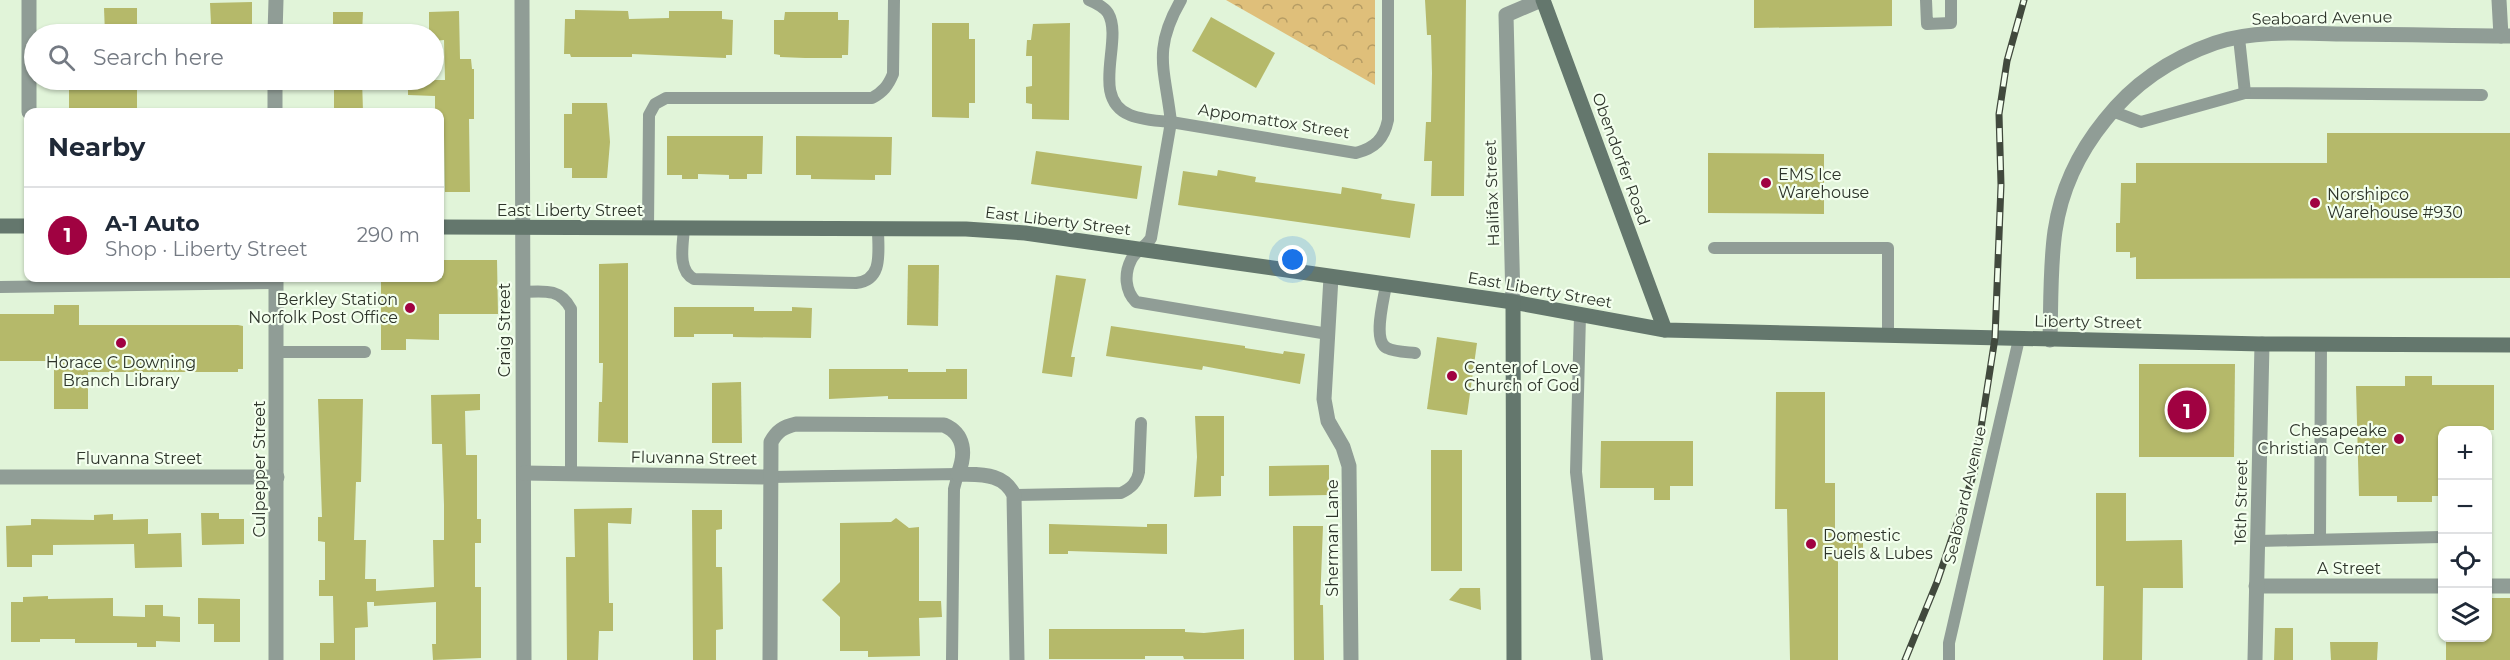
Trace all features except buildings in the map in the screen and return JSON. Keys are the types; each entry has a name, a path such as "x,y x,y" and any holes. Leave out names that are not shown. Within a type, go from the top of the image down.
{"main road":[{"name":"Obendorfer Road","path":"1542,0 1665,330"},
{"path":"0,226 24,226"},
{"name":"East Liberty Street","path":"444,227 966,229 1025,233 1513,302 1665,330"},
{"name":"Halifax Street","path":"1513,302 1514,660"},
{"name":"Liberty Street","path":"1665,330 2262,344 2510,345"}],"street":[{"path":"28,0 28,24"},
{"path":"276,0 276,24"},
{"name":"Craig Street","path":"522,0 524,660"},
{"name":"Halifax Street","path":"1513,302 1506,15 1542,0"},
{"path":"2499,0 2505,36"},
{"name":"Seaboard Avenue","path":"2050,340 2055,230 2075,165 2093,134 2112,111 2161,68 2217,42 2239,38 2314,33 2505,36"},
{"path":"29,90 29,108"},
{"path":"275,90 275,108"},
{"name":"Sherman Lane","path":"1331,277 1324,399 1328,421 1343,447 1349,465 1351,660"},
{"name":"Culpepper Street","path":"276,282 276,660"},
{"name":"16th Street","path":"2255,660 2262,344"},
{"name":"Fluvanna Street","path":"524,473 770,477 771,442 776,433 785,426 796,424 944,425 954,430 963,445 962,464 958,474"},
{"path":"958,474 992,476 1003,481 1014,495 1017,660"},
{"name":"Fluvanna Street","path":"0,477 277,477"},
{"path":"770,477 770,660"},
{"name":"A Street","path":"2256,586 2438,586"},
{"path":"2492,586 2510,586"}],"lane":[{"path":"648,228 649,115 655,104 666,98 872,98 880,94 888,85 892,74 894,0"},
{"name":"Appomattox Street","path":"1089,0 1108,13 1112,27 1109,60 1111,94 1122,111 1131,116 1356,153 1368,150 1379,143 1386,132 1388,120 1388,0"},
{"path":"1181,0 1170,20 1161,59 1171,123 1151,238 1131,259 1126,286 1129,295 1136,302 1328,334"},
{"path":"1926,0 1927,24 1952,23 1951,0"},
{"path":"2239,38 2245,93"},
{"path":"2112,111 2141,122 2245,93 2482,95"},
{"path":"684,228 683,268 687,276 694,279 856,284 872,278 878,268 878,229"},
{"path":"1714,248 1888,248 1888,335"},
{"path":"0,287 197,282"},
{"path":"1386,285 1379,336 1382,344 1388,349 1415,353"},
{"path":"522,292 557,293 566,299 571,309 571,474"},
{"path":"1580,315 1576,471 1596,660"},
{"name":"Seaboard Avenue","path":"1949,660 1949,643 2019,339"},
{"path":"2320,539 2321,344"},
{"path":"276,352 365,352"},
{"path":"1014,495 1121,493 1131,489 1139,472 1141,423"},
{"path":"770,477 958,474 954,489 952,660"},
{"path":"2258,540 2438,537"}],"green space":[{"path":"1226,0 1375,0 1375,85"}],"railway":[{"path":"1905,660 1937,582 1974,473 1995,338 2001,185 1999,114 2007,61 2024,0"}],"place":[{"name":"EMS Ice Warehouse","path":"1766,183"},
{"name":"Norshipco Warehouse #930","path":"2315,203"},
{"name":"Berkley Station Norfolk Post Office","path":"410,308"},
{"name":"Horace C Downing Branch Library","path":"121,343"},
{"name":"Center of Love Church of God","path":"1452,376"},
{"name":"A-1 Auto","path":"2187,410"},
{"name":"Chesapeake Christian Center","path":"2399,439"},
{"name":"Domestic Fuels & Lubes","path":"1811,544"}]}
